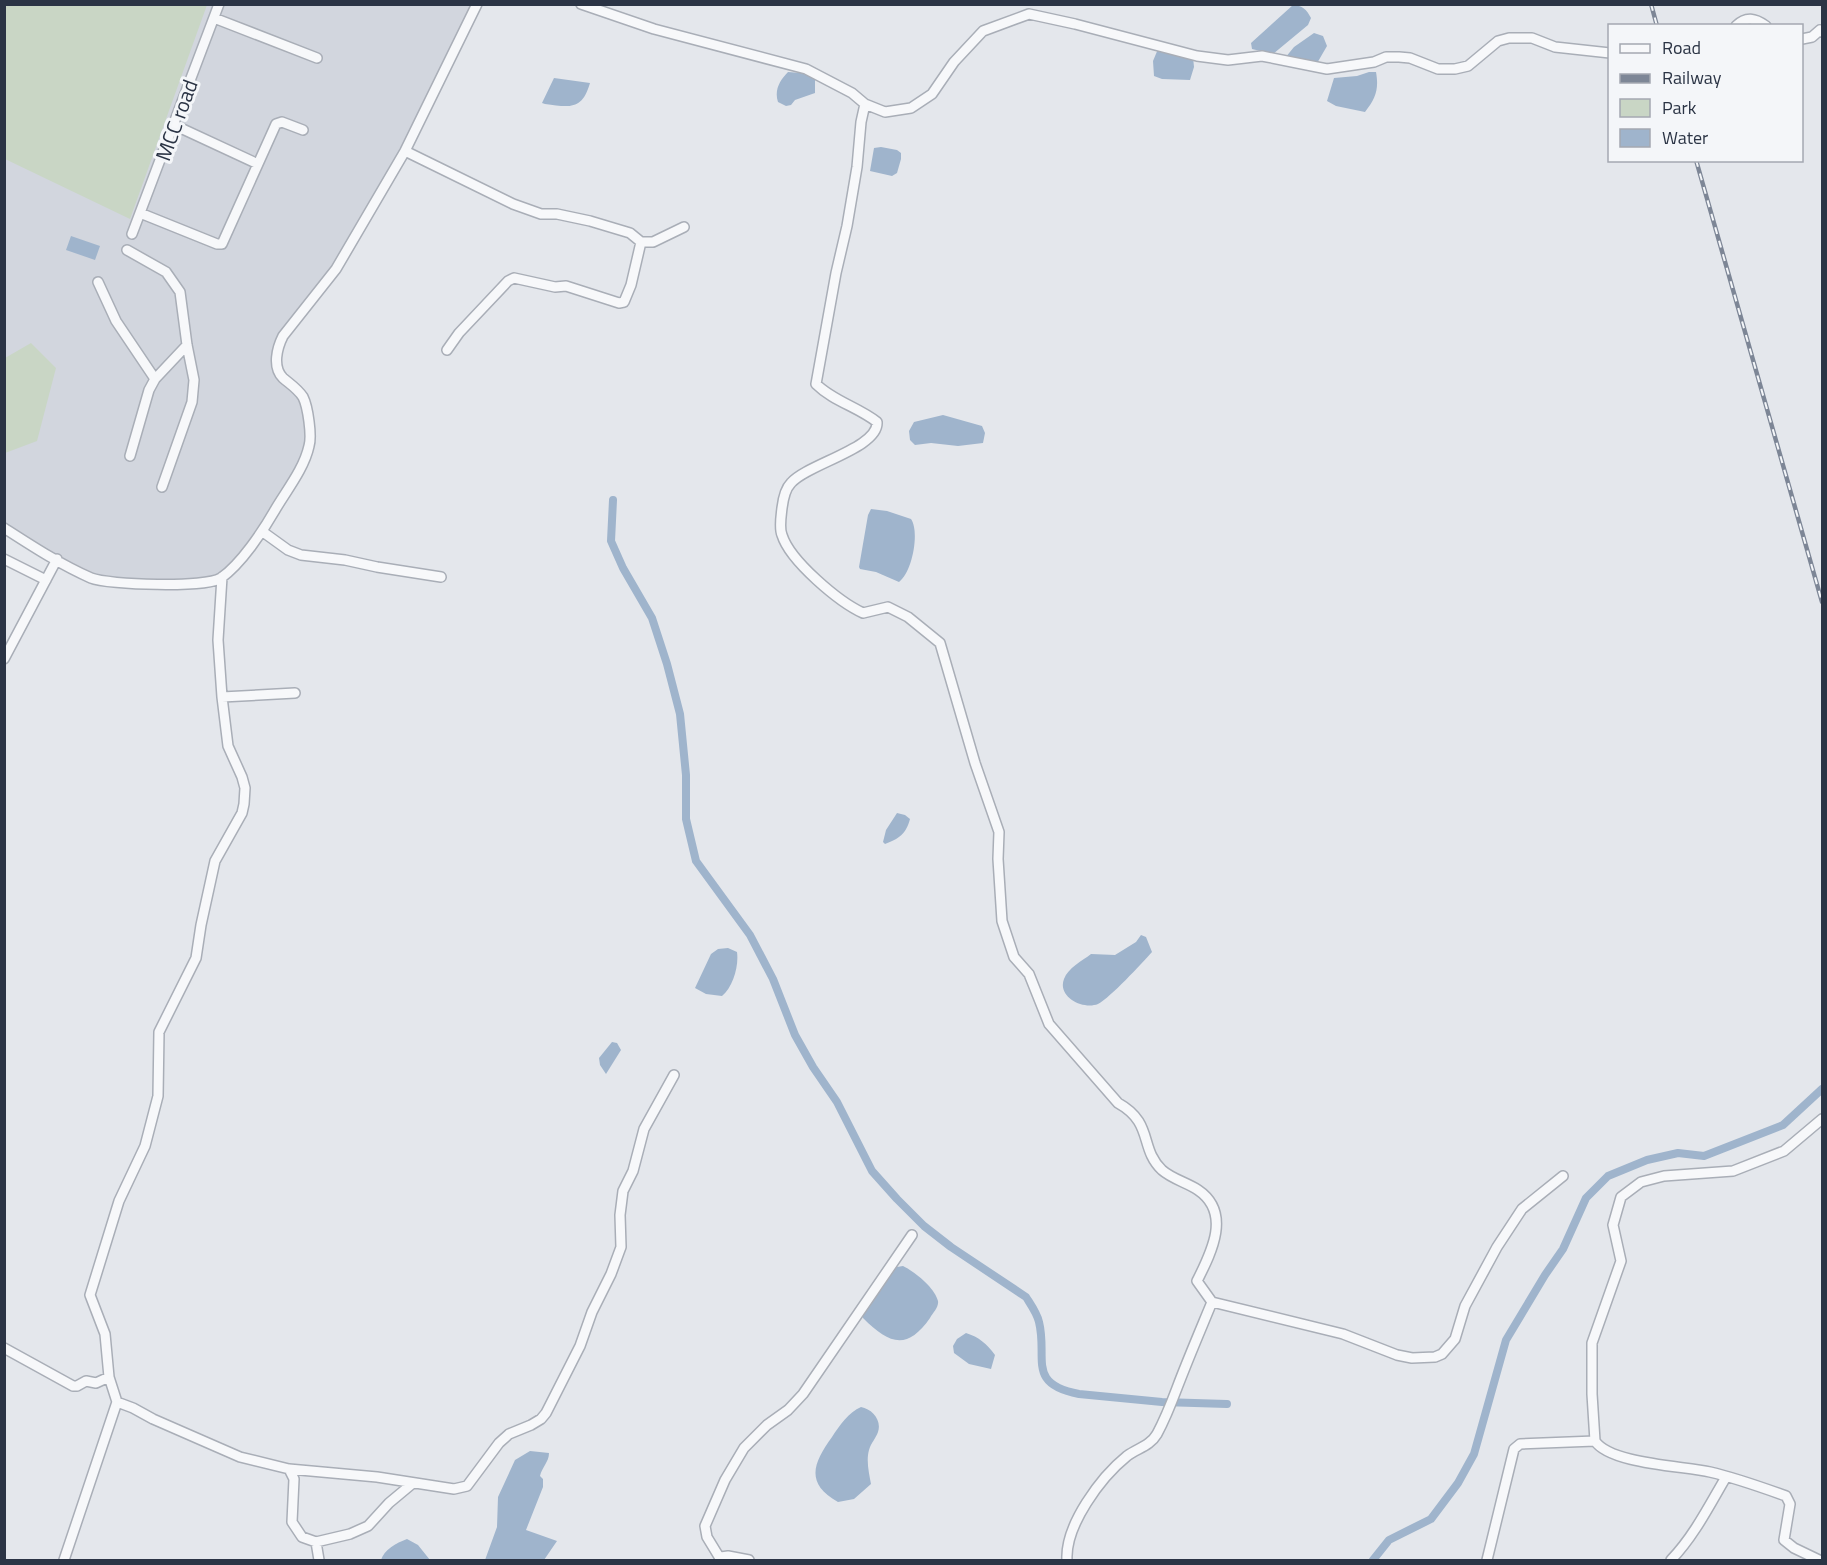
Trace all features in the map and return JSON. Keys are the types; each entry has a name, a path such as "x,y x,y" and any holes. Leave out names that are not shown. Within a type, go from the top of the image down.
{"street":[{"name":"MCC road","path":"132,234 219,4"},
{"path":"4,528 93,579 190,585 222,577 263,532 310,446 309,424 303,398 281,376 276,361 277,347 283,336 336,269 405,151 477,4"},
{"path":"580,4 654,29 806,69 852,93 865,104 885,112 911,108 932,94 954,62 983,31 1029,14 1197,56 1228,60 1262,56 1327,69 1374,62 1386,57 1410,58 1438,69 1455,69 1468,66 1498,41 1509,38 1532,38 1555,47 1608,53"},
{"path":"214,18 317,58"},
{"path":"1739,24 1745,19 1755,19 1763,24"},
{"path":"1803,39 1812,37 1820,30 1822,32"},
{"path":"865,104 847,226 816,384 825,392 870,416 878,425 874,434 863,443 804,472 790,483 783,499 781,533 787,548 797,561 850,607 862,614 888,607 908,617 940,643 975,763 999,832 998,859 1002,921 1014,957 1029,974 1048,1024 1118,1103 1130,1109 1141,1121 1152,1155 1162,1170 1199,1190 1210,1200 1217,1216 1214,1241 1197,1281 1212,1302 1343,1334 1397,1355 1412,1358 1435,1357 1442,1354 1455,1339 1465,1306 1497,1247 1522,1209 1563,1176"},
{"path":"140,213 222,244 278,122 303,130"},
{"path":"174,125 258,164"},
{"path":"405,151 513,204 541,214 557,214 590,221 630,233 641,242 653,242 684,227"},
{"path":"447,350 459,333 508,281 514,278 555,287 566,286 619,303 624,302 631,285 641,242"},
{"path":"127,250 166,272 180,292 194,380 192,402 162,488"},
{"path":"98,282 116,321 154,379"},
{"path":"130,456 148,390 154,379 187,345"},
{"path":"263,532 288,550 301,555 345,560 441,577"},
{"path":"4,659 57,559"},
{"path":"4,560 46,580"},
{"path":"64,1560 117,1402 109,1377 105,1334 90,1295 119,1201 145,1146 158,1096 159,1032 196,958 215,861 242,813 245,788 228,746 222,697 218,640 222,577"},
{"path":"222,697 295,693"},
{"path":"117,1402 240,1457 289,1469 454,1489 467,1486 499,1443 509,1434 541,1419 546,1413 580,1346 592,1312 612,1274 621,1247 620,1215 623,1191 633,1171 644,1129 674,1075"},
{"path":"1819,1560 1794,1548 1784,1540 1790,1504 1786,1496 1709,1472 1646,1462 1619,1455 1598,1445 1595,1441 1592,1394 1592,1343 1621,1261 1613,1225 1621,1197 1641,1182 1664,1176 1733,1171 1764,1159 1784,1151 1822,1119"},
{"path":"748,1560 728,1556 721,1559 707,1537 705,1526 725,1480 744,1448 766,1425 788,1410 803,1394 912,1235"},
{"path":"1066,1560 1070,1534 1076,1517 1106,1478 1128,1456 1150,1442 1166,1416 1212,1302"},
{"path":"4,1348 73,1386 86,1381 96,1383 109,1377"},
{"path":"1487,1560 1514,1449 1520,1443 1595,1441"},
{"path":"289,1469 294,1479 292,1522 302,1538 316,1542 350,1534 368,1526 389,1503 413,1483"},
{"path":"1671,1560 1683,1548 1701,1521 1726,1477"},
{"path":"316,1542 319,1560"}],"shaded area":[{"path":"4,5 472,5 411,134 333,267 284,331 275,360 302,398 309,446 264,529 219,579 190,585 94,577 5,526"}],"green space":[{"path":"4,5 207,5 130,219 5,159"},
{"path":"31,343 56,368 37,441 5,453 5,358"}],"water":[{"path":"1293,5 1302,7 1308,13 1311,18 1308,25 1273,54 1252,49 1251,43"},
{"path":"1314,33 1323,36 1327,46 1316,65 1285,58 1294,47"},
{"path":"1158,49 1193,57 1194,67 1190,80 1162,79 1154,76 1153,61"},
{"path":"788,72 801,73 815,78 815,93 795,100 791,105 786,106 778,102 778,86"},
{"path":"1376,72 1377,88 1365,112 1336,106 1327,101 1334,78 1357,76"},
{"path":"554,78 590,83 579,103 561,106 542,103"},
{"path":"881,147 901,153 897,173 892,176 870,171 874,148"},
{"path":"71,236 100,246 95,260 66,250"},
{"path":"943,415 982,426 985,433 983,443 958,446 931,443 915,445 910,440 909,431 914,422"},
{"path":"871,509 887,511 911,519 914,525 915,542 911,562 899,582 859,567"},
{"path":"897,813 910,819 901,835 885,844 883,842 886,830"},
{"path":"1141,935 1146,937 1152,952 1126,980 1098,1004 1085,1005 1073,1001 1064,991 1064,979 1069,971 1091,954 1115,955 1136,942"},
{"path":"728,948 737,952 737,958 736,970 726,992 722,996 706,994 695,988 711,954 718,949"},
{"path":"612,1042 617,1043 621,1050 606,1074 600,1065 599,1058"},
{"path":"903,1266 919,1276 929,1286 938,1303 922,1329 913,1336 898,1340 881,1334 863,1318 862,1313 892,1271"},
{"path":"966,1333 982,1341 995,1355 991,1369 969,1364 954,1353 953,1346 957,1339"},
{"path":"861,1407 872,1413 879,1423 878,1432 868,1454 871,1484 854,1499 838,1502 827,1495 816,1480 817,1464 841,1424 852,1412"},
{"path":"530,1451 549,1453 540,1476 543,1479 543,1487 526,1530 557,1541 544,1560 485,1560 497,1527 498,1497 515,1460"},
{"path":"407,1539 418,1545 430,1560 381,1560 391,1547"}],"waterway":[{"path":"613,500 611,541 623,568 652,618 680,714 686,775 686,819 696,861 750,935 773,979 795,1035 837,1102 872,1171 924,1226 951,1247 1026,1297 1038,1319 1042,1368 1052,1384 1062,1390 1079,1394 1162,1402 1227,1404"},
{"path":"1373,1560 1389,1540 1431,1519 1458,1483 1474,1454 1506,1340 1563,1249 1586,1198 1608,1176 1647,1160 1678,1153 1704,1156 1783,1125 1822,1089"}],"railway":[{"path":"1651,4 1656,24"},
{"path":"1697,162 1822,602"}]}
